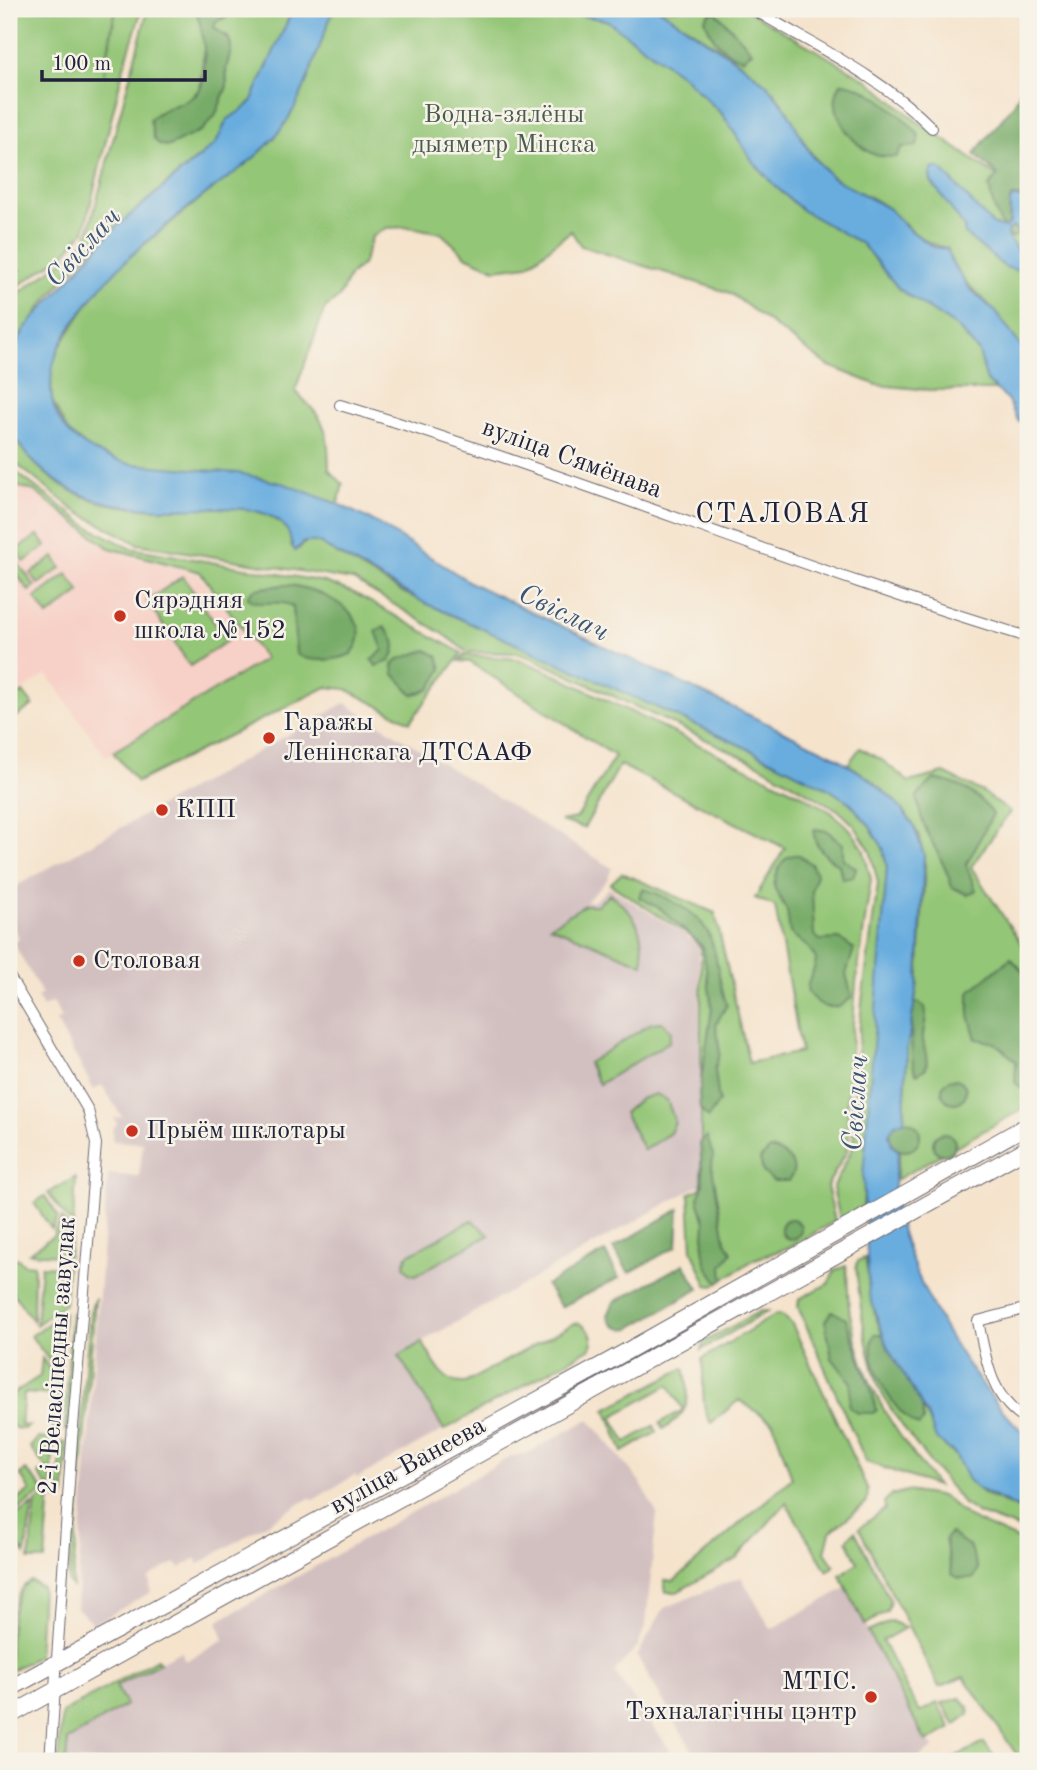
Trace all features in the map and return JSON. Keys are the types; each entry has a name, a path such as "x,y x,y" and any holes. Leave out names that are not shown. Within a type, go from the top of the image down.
{"main road":[{"name":"вуліца Ванеева","path":"9,1689 613,1359 1028,1125"},
{"name":"вуліца Ванеева","path":"9,1716 932,1199 1028,1148"}],"street":[{"path":"754,9 845,61 913,109 932,128"},
{"name":"вуліца Сямёнава","path":"340,405 443,436 786,558 1028,637"},
{"name":"2-і Веласіпедны завулак","path":"9,976 88,1110 96,1144 50,1761"},
{"path":"1028,1308 978,1321 992,1379 1009,1408 1028,1421"},
{"path":"613,1359 621,1374"},
{"path":"179,1597 189,1616"}],"shaded area":[{"name":"Сярэдняя школа №152","path":"20,487 34,493 110,551 197,574 264,659 106,757 47,674 9,699 9,489"},
{"path":"345,703 612,868 607,880 586,902 594,901 609,888 684,934 699,948 701,1184 416,1345 431,1404 444,1430 357,1478 355,1475 313,1500 311,1497 199,1564 196,1558 180,1568 175,1563 165,1568 149,1578 151,1592 94,1624 76,1607 108,1174 139,1177 143,1143 112,1141 113,1128 117,1124 114,1118 122,1117 102,1085 94,1090 56,1021 61,1018 53,1002 43,1007 37,997 42,994 13,942 19,938 13,926 9,928 9,890"},
{"path":"589,1419 640,1482 657,1514 646,1623 638,1646 614,1672 678,1761 66,1761 68,1740 126,1705 116,1686 181,1651 186,1661 224,1640 218,1621 512,1456 526,1454"},
{"path":"741,1577 771,1629 846,1588 933,1748 914,1761 698,1761 637,1656 664,1608"}],"green space":[{"path":"9,9 115,9 104,75 116,9 142,9 123,70 84,231 64,255 9,292 9,269 22,270 9,267"},
{"path":"148,9 195,9 205,39 200,88 191,98 169,146 202,130 215,116 227,86 226,69 231,50 230,41 227,35 218,34 214,27 216,21 227,17 235,9 293,9 255,97 245,109 224,124 223,134 216,143 130,215 73,270 26,329 9,359 9,300 77,251 87,237"},
{"path":"195,9 235,9 227,17 216,21 214,27 230,41 231,50 226,69 227,86 215,116 202,130 169,146 160,145 154,139 150,120 159,112 193,97 203,81 203,42"},
{"name":"Водна-зялёны дыяметр Мінска","path":"334,9 561,9 606,20 683,76 723,115 753,162 802,210 862,244 899,289 958,328 979,352 987,381 996,390 929,390 877,385 827,365 730,293 581,246 571,231 528,265 495,269 467,257 441,233 409,227 386,228 372,237 363,264 350,275 339,297 325,308 295,391 313,410 323,426 328,444 329,470 343,484 338,504 261,478 131,464 90,449 68,432 52,401 54,355 98,289 123,262 274,138 292,112"},
{"path":"659,9 745,9 869,81 913,118 1028,198 1028,356 995,312 955,269 947,248 924,239 883,205 832,176 808,149 768,86 729,54"},
{"path":"716,12 752,51 743,59 718,44 710,32 705,19 710,13"},
{"path":"1028,73 1028,197 1014,196 1010,199 1009,223 1019,234 1011,238 999,220 989,186 998,175 974,154 1015,103"},
{"path":"842,83 863,89 894,110 919,135 917,146 902,147 896,157 875,155 864,149 848,133 837,112 837,92"},
{"path":"9,429 42,471 80,495 120,506 160,509 235,508 266,514 289,531 292,547 298,549 307,541 317,542 404,593 749,749 829,789 850,803 869,825 883,848 887,867 863,1206 840,1219 833,1188 854,1145 852,1113 862,1001 878,883 870,850 854,825 838,810 758,764 532,658 517,653 467,652 445,635 353,580 138,544 74,510 9,458"},
{"path":"9,467 89,527 130,548 325,582 354,593 462,653 410,722 346,689 326,687 137,782 113,752 265,659 200,572 109,548 34,491 21,487 9,488"},
{"path":"38,535 46,546 24,562 16,550"},
{"path":"9,551 35,586 29,591 9,564"},
{"path":"54,557 61,568 38,584 31,573"},
{"path":"67,574 80,592 48,616 35,598"},
{"path":"183,576 227,641 190,666 147,601"},
{"path":"283,585 311,590 327,597 341,605 352,616 359,627 359,640 351,654 323,660 308,659 296,654 293,607 282,603 259,603 248,598 255,589"},
{"path":"384,627 391,635 395,647 390,661 376,666 372,660 383,650 376,631"},
{"path":"426,650 438,656 442,669 430,689 413,695 394,674 393,665 399,659"},
{"path":"465,655 518,659 547,671 802,795 831,812 850,829 863,848 871,879 856,983 847,1104 849,1135 847,1151 827,1186 835,1221 790,1247 755,1259 713,1286 707,1285 692,1250 689,1194 701,1188 701,948 690,936 610,884 622,873 715,913 749,1063 801,1052 775,906 755,898 785,848 620,765 584,828 560,821 577,818 615,756 470,662 459,661"},
{"path":"23,692 33,705 9,722 9,701"},
{"path":"860,748 882,760 909,782 944,773 983,792 1010,812 971,867 1028,954 1028,1106 896,1180 904,1121 907,1048 918,982 925,866 919,835 906,814 870,779 848,764"},
{"path":"934,779 953,783 967,790 993,814 966,865 976,890 968,895 952,887 922,821 917,796"},
{"path":"815,829 827,831 843,844 843,859 856,868 853,877 842,879 839,865 817,845"},
{"path":"799,855 811,864 816,874 812,890 814,935 820,940 840,939 854,949 846,974 852,997 839,1007 825,1007 810,995 807,989 816,959 809,948 790,933 787,911 774,887 778,870 784,860"},
{"path":"643,889 666,898 693,915 710,936 714,949 727,1005 716,1024 720,1054 715,1069 719,1102 708,1118 700,1109 699,1094 712,1008 703,947 661,909 639,897"},
{"path":"610,894 627,909 637,924 642,942 643,964 550,926 585,905 597,905"},
{"path":"1011,958 1028,977 1027,1093 1015,1082 1016,1061 995,1043 976,1039 969,1015 969,992"},
{"path":"918,1002 926,1011 923,1038 927,1060 926,1068 917,1074 913,1062 912,1029 914,1003"},
{"path":"662,1022 671,1031 669,1042 599,1084 588,1063 652,1023"},
{"path":"954,1079 962,1083 966,1091 962,1099 954,1103 946,1099 942,1091 946,1083"},
{"path":"656,1094 667,1100 675,1122 670,1133 644,1150 624,1113 640,1099"},
{"path":"905,1121 916,1125 920,1136 916,1147 905,1151 894,1147 890,1136 894,1125"},
{"path":"940,1133 948,1133 955,1140 955,1148 948,1155 940,1155 933,1148 933,1140"},
{"path":"707,1137 713,1155 712,1167 725,1240 732,1252 722,1266 723,1279 718,1282 707,1266 703,1250 705,1223 698,1199 703,1184 700,1142"},
{"path":"770,1149 782,1153 793,1165 788,1181 773,1181 763,1172 760,1159"},
{"path":"76,1177 73,1226 48,1193"},
{"path":"45,1196 58,1216 52,1230 34,1203"},
{"path":"679,1209 677,1246 629,1273 613,1248"},
{"path":"62,1218 72,1231 69,1256 29,1253 53,1236"},
{"path":"791,1219 798,1222 801,1229 798,1236 791,1239 784,1236 781,1229 784,1222"},
{"path":"472,1220 489,1235 416,1275 410,1274 404,1265 407,1256"},
{"path":"605,1252 619,1278 561,1307 546,1285"},
{"path":"17,1258 24,1264 34,1265 33,1321 9,1287 9,1263"},
{"path":"865,1258 875,1315 888,1348 945,1447 959,1458 973,1485 984,1494 1028,1513 1028,1532 977,1513 964,1504 892,1411 877,1382 869,1353 856,1266 858,1261"},
{"path":"684,1264 699,1289 630,1328 613,1325 608,1315 614,1302"},
{"path":"41,1266 67,1267 65,1304 36,1325"},
{"path":"846,1266 850,1314 863,1365 893,1425 937,1486 866,1462 798,1307 799,1299 828,1284 835,1270"},
{"path":"95,1298 81,1481 76,1481 90,1312"},
{"path":"760,1311 768,1311 701,1350 704,1342"},
{"path":"832,1311 846,1319 877,1410 873,1413 858,1413 849,1407 851,1383 832,1358 825,1321"},
{"path":"64,1312 60,1375 31,1336"},
{"path":"71,1313 79,1314 69,1428 65,1430"},
{"path":"776,1314 782,1315 792,1324 868,1490 867,1502 830,1532 825,1552 834,1566 827,1571 786,1503 736,1559 677,1592 666,1592 664,1580 674,1581 792,1478 773,1423 739,1400 711,1423 704,1401 702,1359"},
{"path":"575,1323 581,1324 590,1332 592,1342 589,1349 444,1430 399,1356 422,1342 444,1375 457,1383 465,1383"},
{"path":"875,1334 882,1334 922,1404 923,1421 919,1426 900,1411 883,1386 873,1357 872,1344"},
{"path":"42,1358 59,1382 55,1430 52,1427 54,1395 24,1393 21,1425 29,1426 24,1429 15,1428 9,1423 9,1393 11,1395 40,1376"},
{"path":"684,1368 688,1387 687,1403 684,1410 679,1417 672,1423 663,1429 660,1423 683,1410 669,1385 612,1417 626,1442 654,1426 657,1432 623,1452 606,1409"},
{"path":"38,1438 54,1440 51,1487 48,1487 38,1474 46,1468 30,1447"},
{"path":"62,1442 67,1444 65,1494 62,1500 57,1500"},
{"path":"26,1470 45,1491 9,1516 9,1501 11,1504 30,1491 20,1474"},
{"path":"907,1491 944,1497 968,1517 1028,1544 1028,1761 1021,1761 964,1677 939,1687 859,1528 885,1509 884,1502 892,1495"},
{"path":"50,1493 45,1560 29,1560 36,1502"},
{"path":"80,1498 72,1587 68,1582 74,1503"},
{"path":"33,1505 25,1554 9,1532 9,1521"},
{"path":"855,1531 890,1600 887,1611 865,1625 840,1575 858,1563 847,1540"},
{"path":"950,1533 969,1546 978,1569 974,1578 959,1578 952,1574 945,1540"},
{"path":"31,1581 42,1587 38,1656 9,1672 14,1609 23,1587"},
{"path":"891,1621 905,1628 882,1641 914,1703 920,1712 937,1703 951,1728 926,1742 868,1632"},
{"path":"157,1659 160,1663 116,1686 126,1705 68,1740 66,1761 58,1761 62,1713"},
{"path":"960,1698 968,1707 969,1714 955,1725 942,1703"},
{"path":"984,1743 993,1755 990,1761 947,1761"}],"water":[{"path":"293,9 334,9 294,110 273,139 258,154 154,235 121,266 77,318 54,361 51,391 59,420 67,431 89,448 116,460 131,464 238,473 285,484 338,504 375,522 473,584 831,754 870,779 895,801 913,824 924,855 918,982 907,1048 904,1121 895,1124 889,1134 892,1146 899,1151 894,1188 899,1219 923,1287 962,1356 1006,1415 1028,1437 1028,1513 978,1489 968,1480 955,1454 936,1439 927,1414 888,1348 869,1294 863,1176 887,867 883,848 869,825 850,803 829,789 749,749 425,603 317,542 304,542 295,551 284,526 265,514 238,509 122,505 96,500 71,490 49,476 28,455 9,429 9,359 25,328 116,227 216,143 227,120 250,104"},
{"path":"561,9 659,9 744,66 767,85 786,108 811,155 832,177 889,209 906,227 933,247 948,249 950,260 969,288 996,312 1028,356 1028,426 1018,421 1007,399 987,381 979,352 958,328 899,289 862,244 802,210 774,185 753,162 723,115 683,76 606,20"},
{"path":"933,168 940,168 993,225 1005,228 1010,223 1010,201 1014,197 1028,199 1028,235 1013,227 1007,231 1007,237 1026,261 1026,268 1021,271 1005,267 965,234 964,227 931,181"}],"place":[{"name":"Сярэдняя школа №152","path":"120,616"},
{"name":"Гаражы Ленінскага ДТСААФ","path":"269,738"},
{"name":"КПП","path":"162,810"},
{"name":"Столовая","path":"79,961"},
{"name":"Прыём шклотары","path":"132,1131"},
{"name":"МТІС. Тэхналагічны цэнтр","path":"871,1697"}],"district":[{"name":"СТАЛОВАЯ","path":"783,515"}],"water label":[{"name":"Свіслач","path":"84,248"},
{"name":"Свіслач","path":"563,614"},
{"name":"Свіслач","path":"857,1103"}]}
